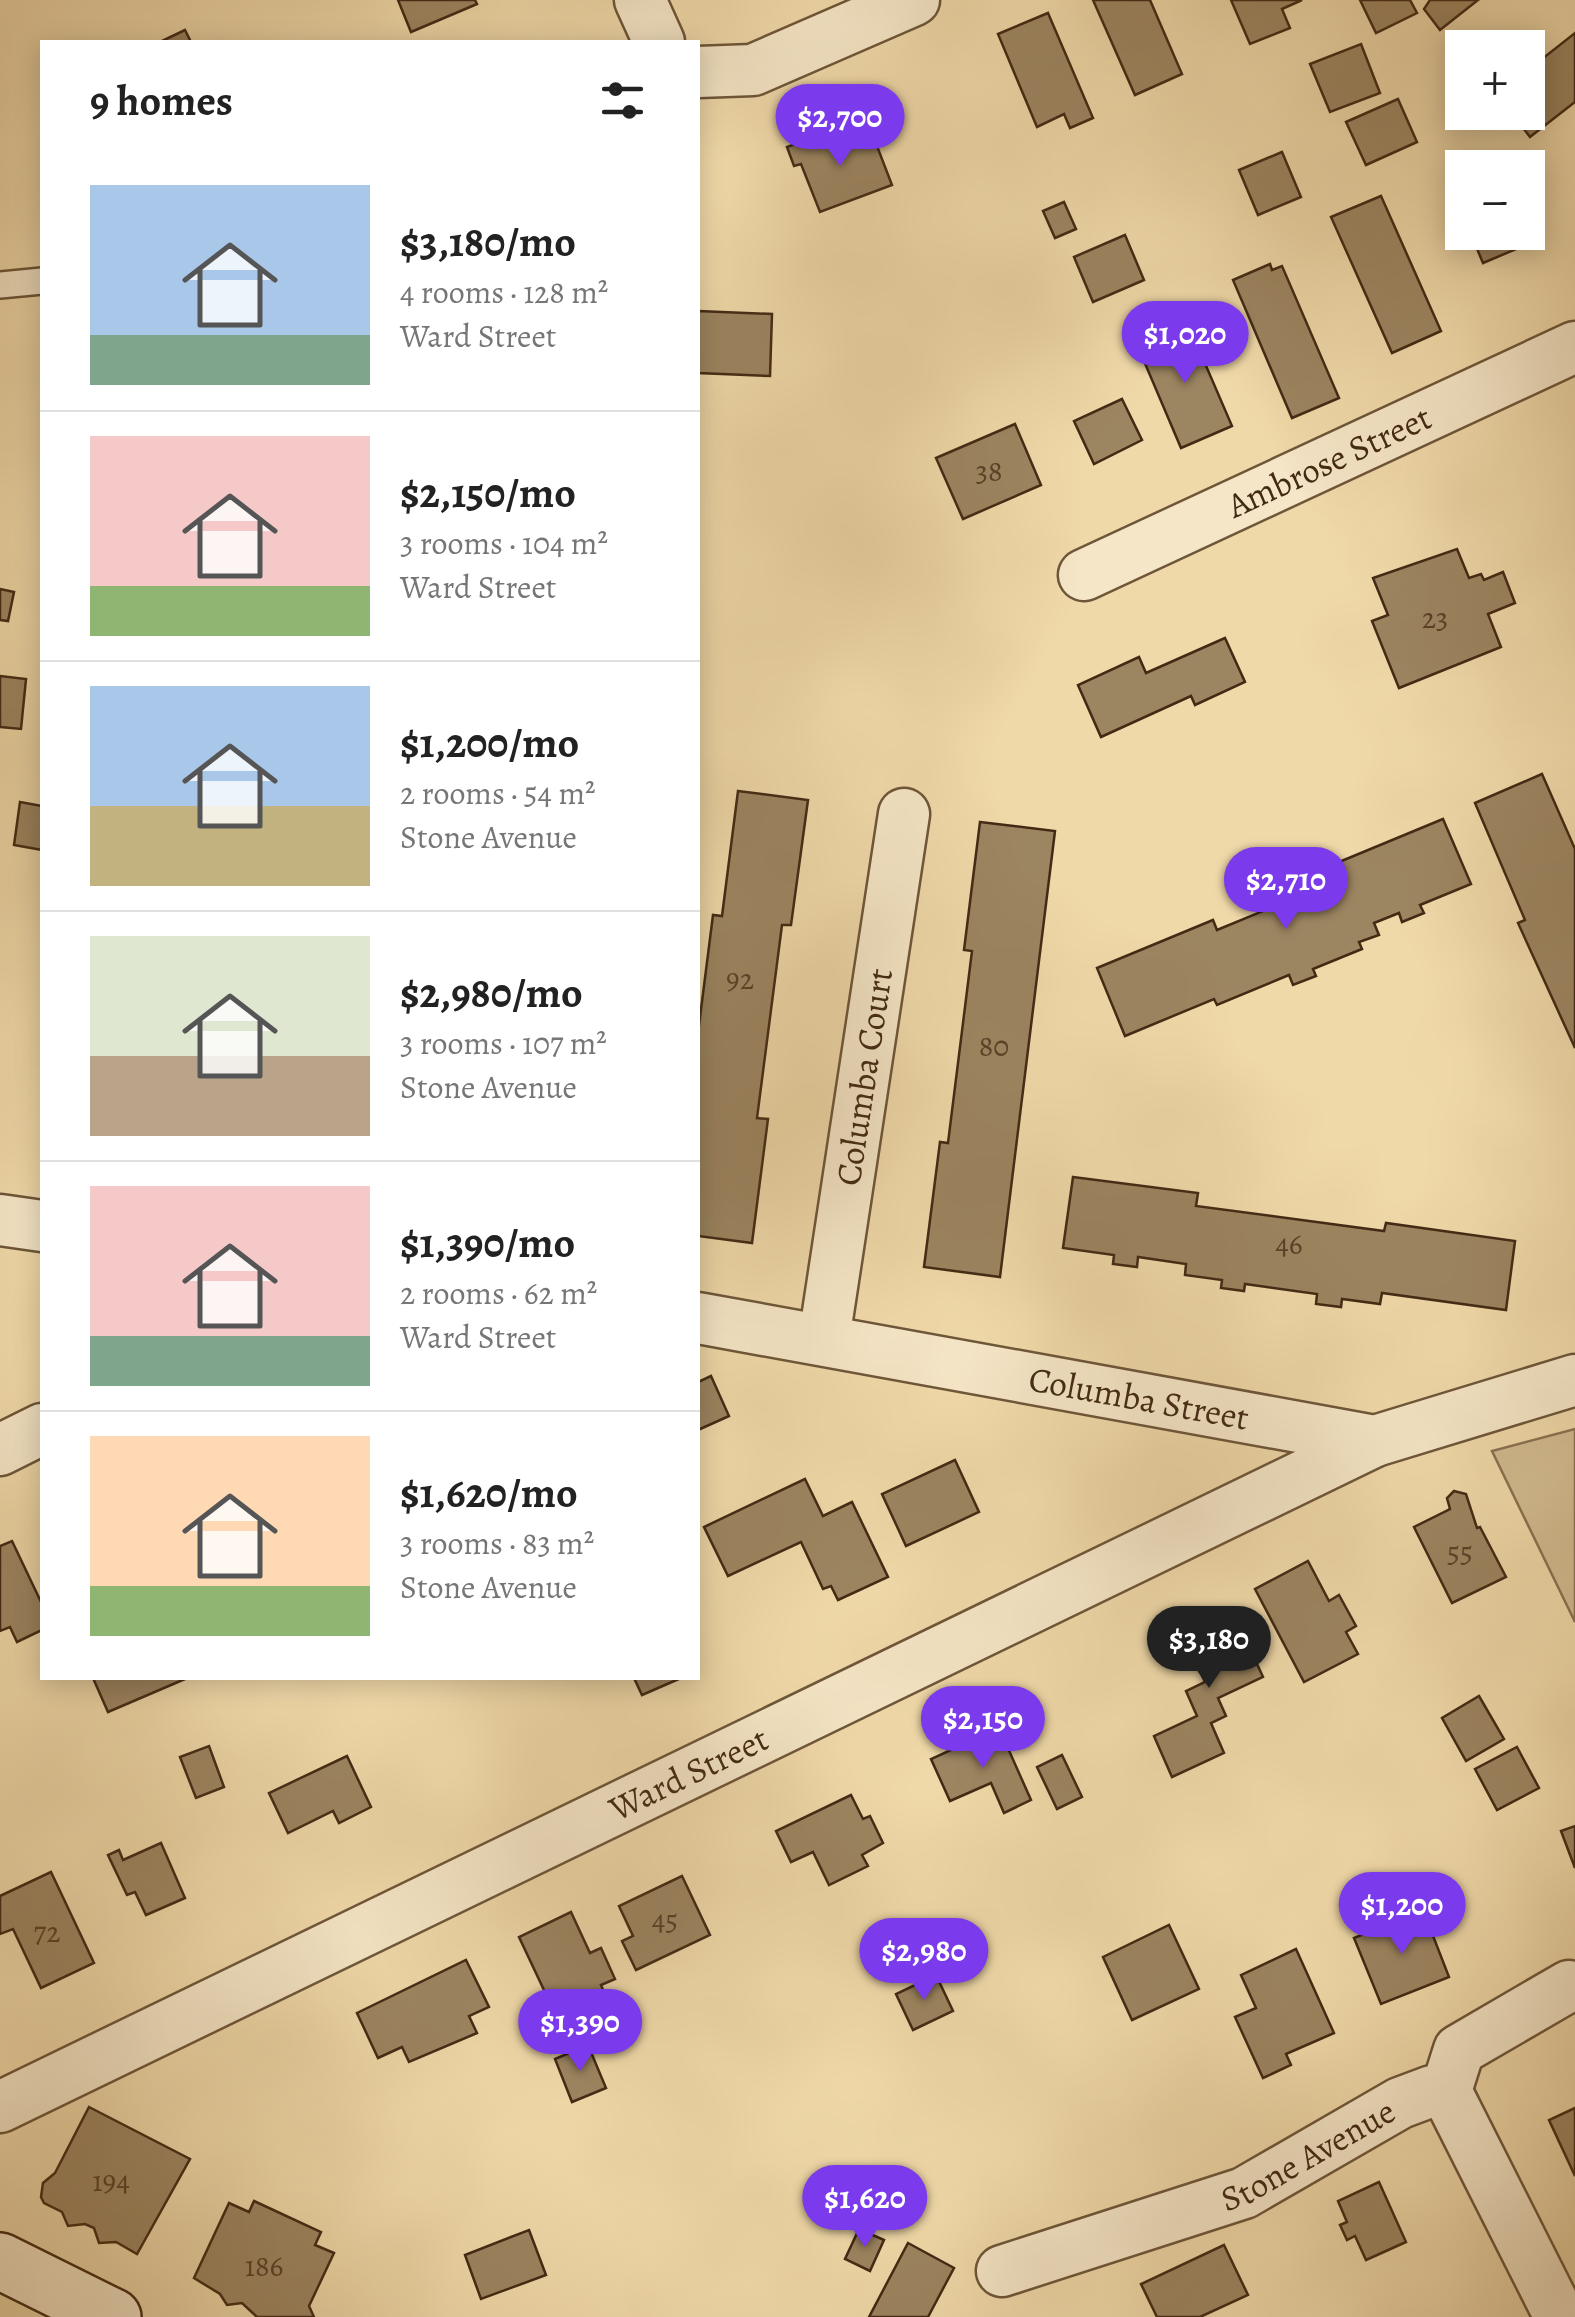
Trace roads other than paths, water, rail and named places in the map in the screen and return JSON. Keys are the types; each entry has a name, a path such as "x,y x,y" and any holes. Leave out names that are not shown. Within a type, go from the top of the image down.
{"main road":[{"path":"0,2261 112,2317"}],"street":[{"path":"640,0 658,40"},
{"path":"700,72 753,70 914,0"},
{"name":"Ambrose Street","path":"1084,575 1575,347"},
{"name":"Columba Court","path":"824,1338 904,814"},
{"path":"0,1220 40,1226"},
{"name":"Columba Street","path":"700,1318 1375,1441 1575,1380"},
{"path":"0,1450 40,1430"},
{"name":"Ward Street","path":"0,2107 1375,1441"},
{"path":"1560,2317 1446,2092 1459,2050 1569,1986"},
{"name":"Stone Avenue","path":"1002,2271 1244,2193 1400,2103 1432,2091 1446,2092"}],"lane":[{"path":"0,285 40,281"}]}
